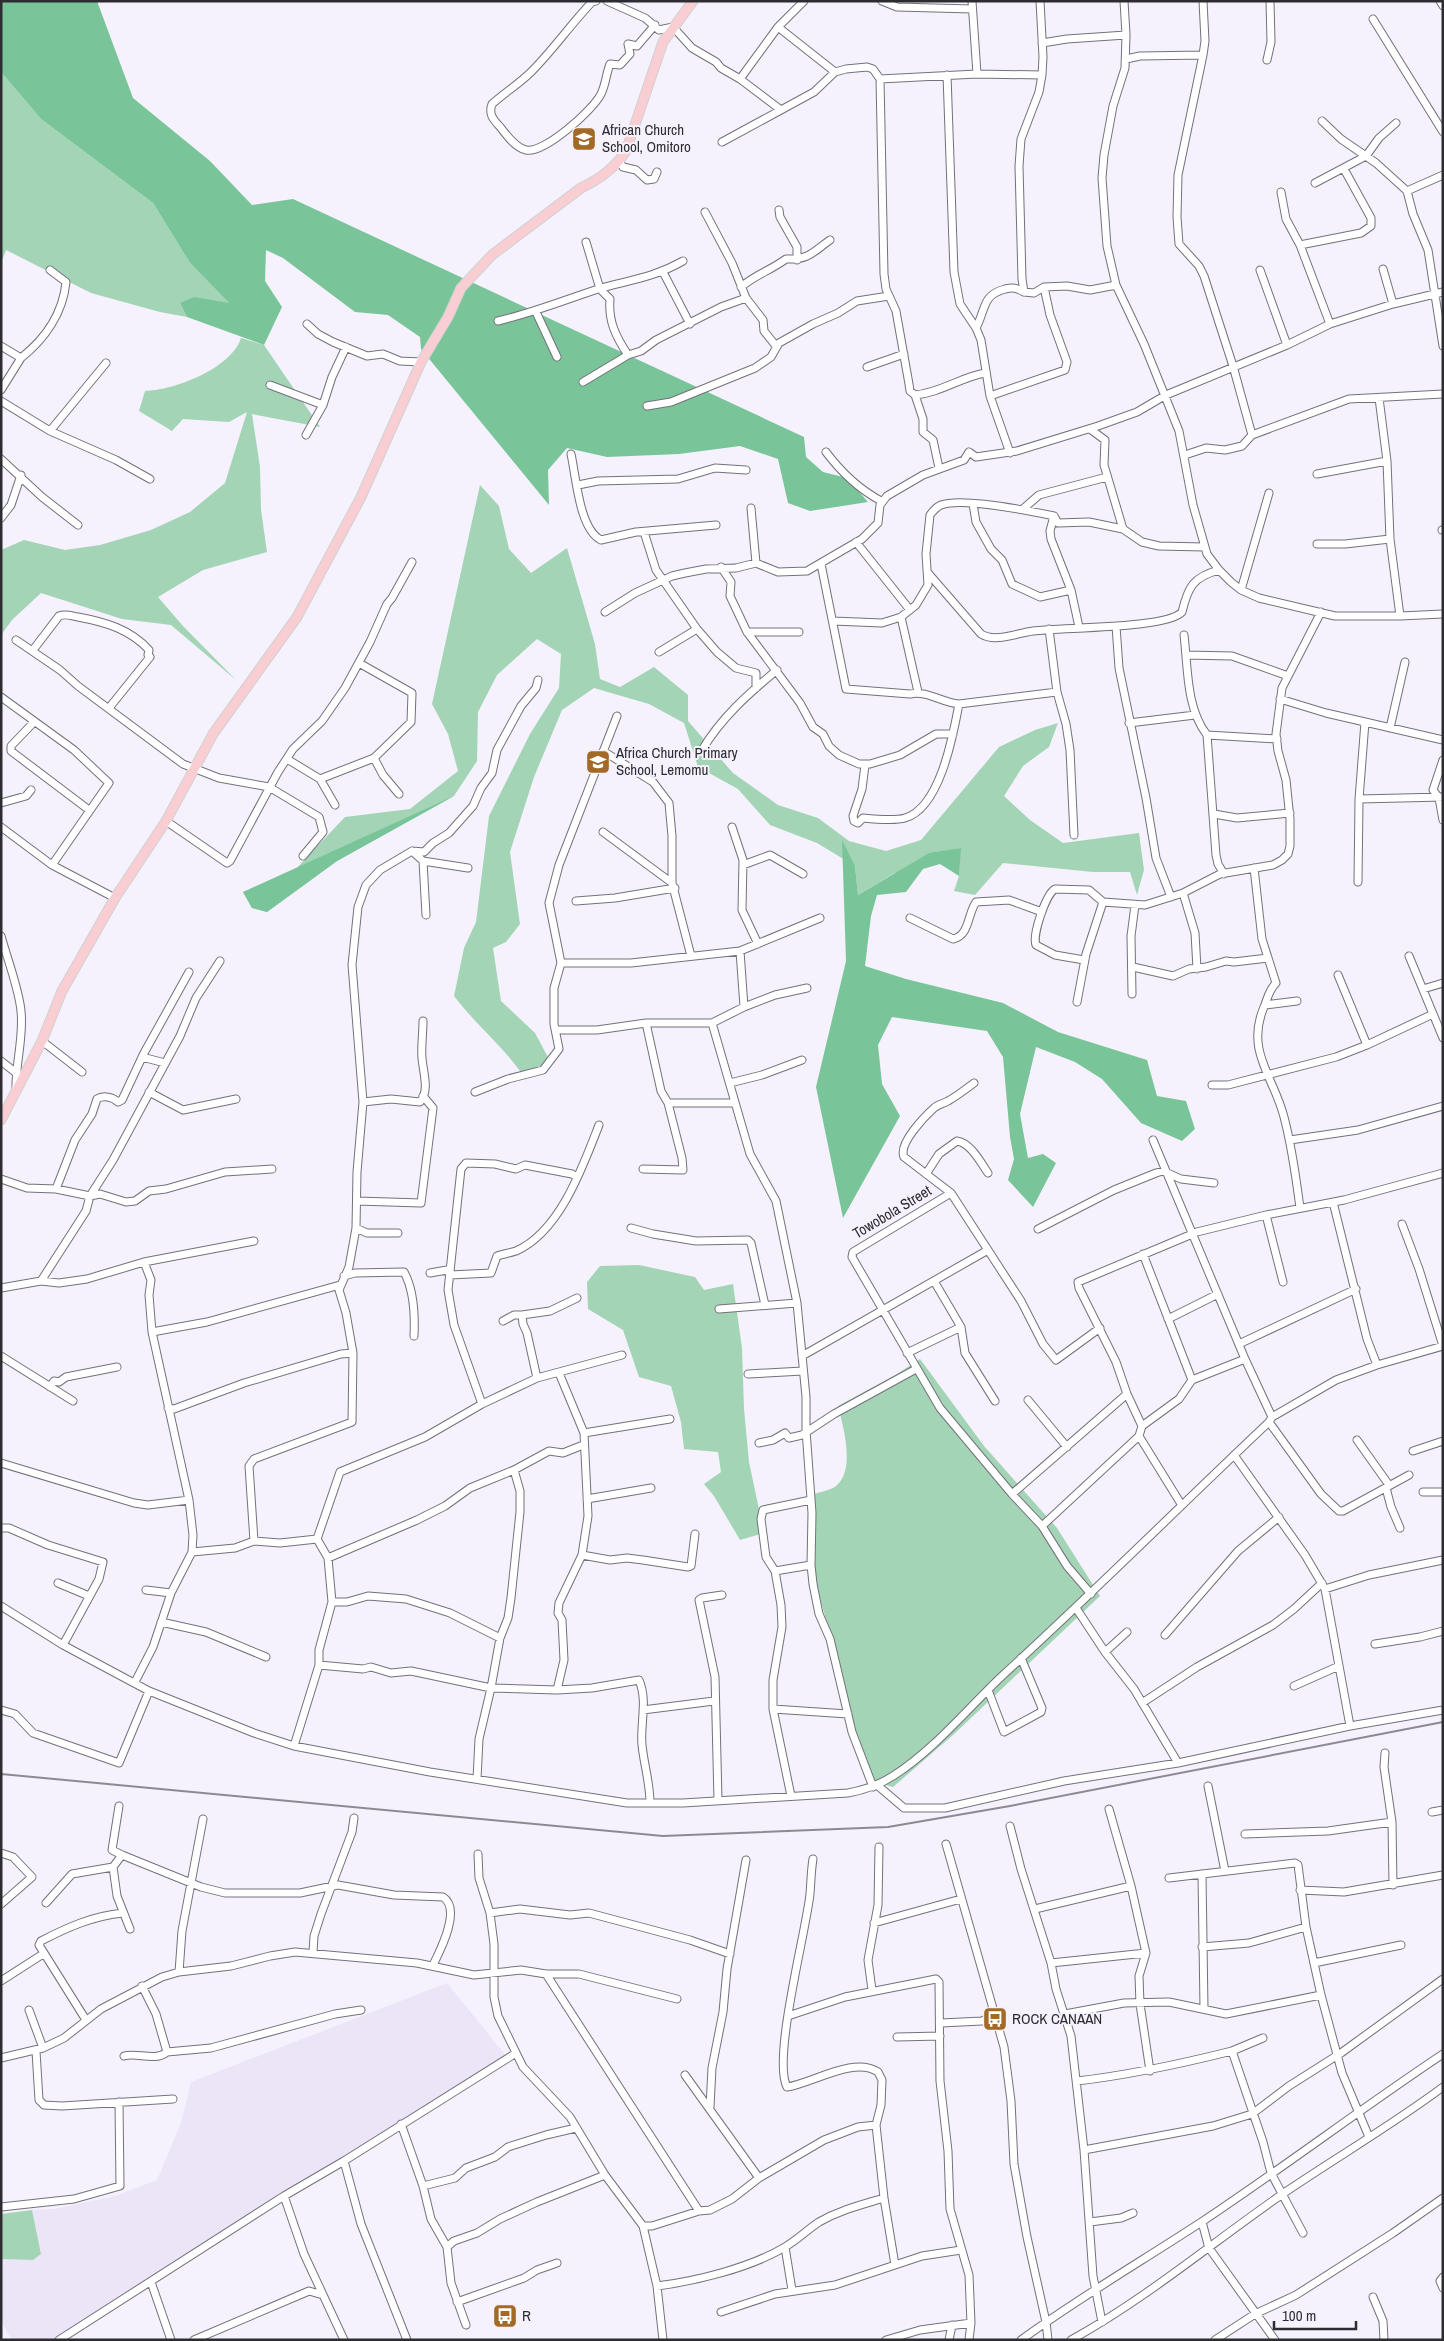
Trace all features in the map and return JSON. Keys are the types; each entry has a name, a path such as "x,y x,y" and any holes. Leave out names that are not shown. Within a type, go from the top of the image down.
{"main road":[{"path":"1,1120 42,1041 62,991 115,898 166,821 213,734 297,617 361,497 421,362 448,317 461,288 492,255 581,188 596,181 620,161 626,151 663,42 673,26 694,1"}],"street":[{"path":"596,1 586,8 560,42 531,72 492,104 490,110 492,117 508,137 525,150 533,150 544,145 580,120 601,94 610,64 620,64 630,54 628,44 637,46 656,25"},
{"path":"607,1 656,25 659,30 673,26 692,48 740,79 781,110"},
{"path":"740,79 778,27 804,1"},
{"path":"882,1 897,4 972,5 977,74"},
{"path":"1024,292 1022,280 1019,166 1022,139 1039,92 1042,75 1040,1"},
{"path":"1124,1 1126,59 1121,84 1111,114 1102,178 1107,246 1116,286 1166,395 1185,455 1193,505 1204,546 1218,570 1241,590 1259,598 1335,616 1443,614"},
{"path":"1203,1 1205,41 1178,175 1177,226 1179,244 1199,266 1204,276 1233,366 1252,435"},
{"path":"1267,60 1271,42 1270,1"},
{"path":"1440,1 1443,6"},
{"path":"1373,19 1443,132"},
{"path":"778,27 835,72"},
{"path":"1042,43 1067,39 1126,35"},
{"path":"1126,59 1140,56 1203,54"},
{"path":"722,142 814,92 835,72 857,66 867,67 873,70 880,79 882,244 885,282 896,311 910,391 915,395 923,418 923,432 933,440 939,468"},
{"path":"880,79 977,74 1042,75"},
{"path":"948,75 954,272 960,304 976,328 984,357 990,396 1010,452"},
{"path":"1322,121 1341,139 1366,156 1407,191 1413,214 1428,250 1443,346"},
{"path":"1315,183 1366,156 1380,138 1396,123"},
{"path":"620,161 623,167 636,170 646,180 654,179 658,172"},
{"path":"1300,245 1361,233 1371,226 1371,218 1344,169"},
{"path":"1407,191 1443,175"},
{"path":"1281,192 1286,220 1300,245 1330,324"},
{"path":"779,210 780,217 797,247 797,260"},
{"path":"705,212 732,263 746,298 763,320 764,331 776,346"},
{"path":"741,286 786,259 797,260 818,251 830,240"},
{"path":"586,242 600,289 610,299 609,313 614,331 628,355"},
{"path":"498,322 536,312 600,289 663,272 682,261"},
{"path":"1383,269 1393,304"},
{"path":"1,390 20,358 44,338 64,298 66,282 50,270"},
{"path":"1260,270 1287,345"},
{"path":"663,272 690,324"},
{"path":"976,328 988,298 994,291 1015,287 1024,292 1034,293 1044,287 1067,286 1090,290 1116,286"},
{"path":"990,396 1065,370 1067,366 1068,362 1050,315 1044,287"},
{"path":"605,612 664,580 685,573 721,567 736,568 756,563 778,572 809,570 842,550 852,547 862,539 878,523 881,501 922,475 964,460 970,452 976,457 1010,452 1090,429 1136,412 1166,395 1287,345 1330,324 1393,304 1443,292"},
{"path":"647,406 671,402 755,368 771,357 776,346 805,328 838,313 857,301 889,296"},
{"path":"583,382 628,355 641,351 656,340 721,307 746,298"},
{"path":"536,312 557,357"},
{"path":"970,319 981,319"},
{"path":"307,324 318,334 367,356 383,354 400,361 421,362"},
{"path":"1,346 20,358"},
{"path":"306,435 323,405 332,377 346,347"},
{"path":"867,367 904,354"},
{"path":"50,431 106,363"},
{"path":"915,395 932,392 965,377 985,373"},
{"path":"270,385 323,405"},
{"path":"1185,455 1206,448 1225,450 1242,446 1252,435 1349,399 1443,394"},
{"path":"1379,398 1387,461 1390,539 1400,616"},
{"path":"1,401 50,431 116,460 150,479"},
{"path":"1090,429 1105,440 1104,465 1123,529"},
{"path":"826,452 847,476 870,495 881,501"},
{"path":"571,454 582,511 588,525 597,538 601,540 614,535 716,525"},
{"path":"1,459 21,475 42,498 78,525"},
{"path":"1317,474 1387,461"},
{"path":"578,485 598,481 678,479 715,468 746,470"},
{"path":"1,518 11,506 21,475"},
{"path":"1023,509 1039,495 1107,477"},
{"path":"1241,590 1269,493"},
{"path":"833,621 882,624 900,617 910,610 924,594 928,585 926,554 930,515 941,504 973,504 1023,509 1054,516 1058,523 1089,522 1123,529 1142,542 1159,546 1204,546"},
{"path":"973,504 976,522 991,549 1002,560 1012,584 1040,597 1071,590"},
{"path":"751,508 756,563"},
{"path":"1054,516 1050,531 1051,539 1071,590 1079,627"},
{"path":"644,532 651,558 697,629 717,652 736,668 756,673 756,688"},
{"path":"1317,544 1345,544 1390,539"},
{"path":"856,542 910,610"},
{"path":"166,821 228,863 287,758 293,749 322,721 359,663 387,604 412,562"},
{"path":"821,564 821,572 833,621 846,690 910,694 918,692 945,703 959,704 982,703 1057,692"},
{"path":"721,567 731,582 730,596 746,632 778,670 813,727 823,734 829,746 848,760 865,765 900,755 936,734 953,734"},
{"path":"809,570 821,572"},
{"path":"928,573 981,634 988,638 1048,629 1116,626 1172,619 1179,616 1182,612 1186,596 1202,574 1218,570"},
{"path":"1084,960 1055,956 1036,945 1034,940 1042,912 1049,894 1055,889 1089,890 1103,902 1145,905 1183,893 1207,879 1273,864 1282,860 1288,854 1290,813 1286,780 1276,739 1280,699 1282,688 1321,612"},
{"path":"32,650 55,620 64,614 97,619 132,635 149,650 148,655 150,657 109,708"},
{"path":"900,617 918,692"},
{"path":"1116,626 1118,668 1146,798 1156,858 1171,897"},
{"path":"659,652 697,629"},
{"path":"1048,629 1057,692 1066,724 1070,750 1074,835"},
{"path":"746,632 799,632"},
{"path":"1184,635 1195,715 1207,735 1216,855 1218,864 1224,874"},
{"path":"16,640 32,650 183,764 194,770 219,778 269,787 319,817 323,832 303,856"},
{"path":"1186,655 1232,656 1288,676"},
{"path":"1390,728 1405,662"},
{"path":"320,779 374,758 411,722 412,693 359,663"},
{"path":"702,750 712,733 732,709 778,670"},
{"path":"254,1541 249,1476 251,1462 254,1459 352,1422 353,1352 346,1312 341,1299 340,1285 349,1266 356,1228 357,1172 363,1102 352,965 359,900 366,885 380,870 412,851 424,852 433,842 449,833 473,806 481,788 492,773 497,750 522,706 536,688 538,680"},
{"path":"1,697 74,750 109,783 52,865"},
{"path":"1280,699 1365,722 1443,740"},
{"path":"865,765 862,789 853,816 854,821 858,823 863,818 904,818 924,807 938,779 953,734 959,704"},
{"path":"1129,723 1195,715"},
{"path":"475,1092 508,1079 543,1070 559,1049 557,1030 554,1024 554,988 560,963 549,903 559,865 617,716"},
{"path":"34,722 11,746 11,751 89,810"},
{"path":"1358,882 1359,799 1365,722"},
{"path":"1207,735 1276,739"},
{"path":"603,751 653,782 669,803 673,885 691,956"},
{"path":"287,758 320,779 335,805"},
{"path":"374,758 399,794"},
{"path":"1443,760 1433,790 1441,797 1443,820"},
{"path":"1,803 26,796 31,790"},
{"path":"1359,799 1441,797"},
{"path":"1214,814 1237,818 1290,813"},
{"path":"732,827 743,864 742,910 758,944"},
{"path":"1,828 52,865 115,898"},
{"path":"603,832 673,885"},
{"path":"412,851 423,861 468,868"},
{"path":"743,864 770,855 803,874"},
{"path":"423,861 426,915"},
{"path":"1254,868 1262,939 1276,984 1270,989 1260,1015 1258,1030 1261,1062 1280,1103 1290,1140 1300,1208"},
{"path":"576,901 615,898 673,885"},
{"path":"1183,893 1195,933 1197,969"},
{"path":"910,918 953,939 960,937 965,932 976,902 1009,900 1042,912"},
{"path":"1077,1002 1084,960 1103,902"},
{"path":"1132,994 1131,936 1135,905"},
{"path":"560,963 631,962 740,951 820,918"},
{"path":"1,936 21,1010 20,1042 15,1072 16,1094"},
{"path":"740,951 744,1007"},
{"path":"1409,956 1443,1038"},
{"path":"1133,967 1167,976 1226,961 1240,962 1268,958"},
{"path":"40,1281 86,1211 90,1196 113,1160 165,1063 196,998 220,961"},
{"path":"56,1189 75,1140 92,1114 97,1099 103,1097 114,1098 118,1102 122,1100 142,1058 189,972"},
{"path":"1338,975 1367,1045"},
{"path":"1423,989 1443,983"},
{"path":"557,1030 597,1030 646,1024 712,1023 744,1007 775,995 807,988"},
{"path":"1265,1005 1297,1000"},
{"path":"1212,1085 1228,1085 1336,1057 1367,1045 1433,1014"},
{"path":"363,1102 398,1099 420,1102 423,1096 425,1081 422,1058 424,1022"},
{"path":"712,1023 750,1154 776,1202 797,1303 811,1500 811,1565 819,1614 829,1636 852,1732 875,1786 904,1808 945,1808 1064,1781 1148,1766 1178,1763 1350,1726 1443,1710"},
{"path":"643,1169 682,1170 682,1158 668,1103 661,1091 646,1024"},
{"path":"42,1041 82,1072"},
{"path":"142,1058 165,1063"},
{"path":"1,1060 15,1072"},
{"path":"730,1082 762,1075 802,1060"},
{"path":"974,1083 948,1102 935,1107 916,1127 904,1145 902,1153 904,1157 951,1193 1021,1301 1043,1344 1056,1360 1100,1328"},
{"path":"149,1092 184,1110 236,1099"},
{"path":"357,1201 421,1202 433,1108 423,1096"},
{"path":"668,1103 735,1103"},
{"path":"1290,1140 1358,1130 1443,1106"},
{"path":"450,1275 491,1273 497,1256 516,1251 535,1239 556,1214 577,1178 599,1125"},
{"path":"1153,1140 1270,1419 1334,1509 1343,1511 1409,1475"},
{"path":"926,1174 939,1154 957,1141 962,1142 970,1149 988,1174"},
{"path":"482,1404 454,1325 448,1290 461,1169 466,1163 495,1164 516,1169 525,1166 540,1167 572,1174 577,1178"},
{"path":"1,1179 27,1188 56,1189 90,1196 100,1194 126,1202 135,1201 149,1191 166,1189 225,1172 272,1169"},
{"path":"1038,1229 1114,1190 1139,1179 1163,1172 1169,1176 1181,1179 1214,1183"},
{"path":"1142,1426 1127,1394 1116,1362 1079,1288 1078,1282 1194,1234 1266,1215 1333,1202 1443,1173"},
{"name":"Towobola Street","path":"883,1309 852,1254 951,1193"},
{"path":"1333,1202 1367,1339 1377,1365"},
{"path":"1266,1215 1283,1282"},
{"path":"1,1606 63,1645 149,1691 242,1729 294,1746 607,1800 650,1803 848,1793 875,1786 892,1777 942,1735 1021,1658 1092,1594 1181,1504 1270,1419 1325,1385 1377,1365 1443,1346 1419,1269 1402,1224"},
{"path":"356,1228 367,1233 398,1233"},
{"path":"631,1228 653,1234 696,1241 748,1240 751,1242 765,1305"},
{"path":"1,1288 40,1281 59,1283 87,1279 144,1262 254,1240"},
{"path":"802,1356 988,1250"},
{"path":"1143,1254 1192,1380"},
{"path":"134,1682 153,1647 172,1593 192,1552 193,1527 189,1500 152,1332 149,1295 151,1280 144,1262"},
{"path":"430,1273 447,1270 450,1275"},
{"path":"344,1276 355,1273 404,1272 408,1281 415,1315 414,1336"},
{"path":"934,1281 961,1327 965,1353 995,1401"},
{"path":"152,1332 207,1322 340,1285"},
{"path":"1239,1344 1356,1289"},
{"path":"1168,1319 1218,1294"},
{"path":"503,1321 514,1316 550,1311 577,1298"},
{"path":"719,1309 797,1303"},
{"path":"883,1309 940,1408 1012,1494 1042,1526 1067,1566 1092,1594"},
{"path":"522,1315 523,1324 528,1333 537,1378"},
{"path":"907,1353 961,1327"},
{"path":"168,1408 174,1409 244,1384 353,1352"},
{"path":"294,1746 318,1665 319,1650 332,1602 328,1558 317,1539 340,1472 425,1437 482,1404 537,1378 622,1355"},
{"path":"1,1356 73,1401"},
{"path":"1042,1526 1139,1436 1142,1426 1179,1399 1192,1380 1245,1359"},
{"path":"50,1387 54,1381 59,1382 66,1377 118,1367"},
{"path":"759,1442 773,1440 785,1433 789,1438 806,1432 834,1414 916,1369"},
{"path":"748,1374 803,1371"},
{"path":"557,1690 564,1660 562,1620 558,1613 559,1603 582,1554 586,1535 587,1499 583,1445 584,1433 559,1373"},
{"path":"1012,1494 1127,1394"},
{"path":"1028,1400 1067,1447"},
{"path":"584,1433 670,1419"},
{"path":"1139,1436 1181,1504"},
{"path":"1357,1440 1388,1486 1391,1507 1400,1528"},
{"path":"1413,1451 1443,1441"},
{"path":"328,1558 396,1530 445,1506 470,1488 514,1470 549,1451 563,1452 583,1445"},
{"path":"1234,1455 1312,1564 1324,1586 1350,1726"},
{"path":"1,1463 134,1503 148,1505 189,1500"},
{"path":"477,1779 479,1739 492,1688 500,1638 508,1618 520,1512 520,1492 514,1470"},
{"path":"587,1499 651,1488"},
{"path":"1423,1492 1443,1492"},
{"path":"791,1796 773,1709 773,1680 782,1627 781,1605 775,1571 766,1558 761,1519 762,1510 811,1500"},
{"path":"1165,1635 1238,1551 1279,1517"},
{"path":"1,1528 9,1528 48,1545 103,1562 99,1579 63,1645"},
{"path":"582,1554 610,1560 627,1558 688,1568 691,1566 695,1534"},
{"path":"192,1552 235,1548 254,1541 280,1543 317,1539"},
{"path":"1142,1703 1197,1667 1273,1625 1324,1586 1443,1560"},
{"path":"775,1571 811,1565"},
{"path":"58,1583 89,1596"},
{"path":"146,1590 172,1593"},
{"path":"332,1602 347,1602 374,1595 393,1599 406,1599 450,1613 500,1638"},
{"path":"718,1800 714,1701 715,1676 699,1600 722,1595"},
{"path":"1076,1608 1142,1703 1178,1763"},
{"path":"161,1622 206,1632 266,1657"},
{"path":"1375,1644 1420,1638 1443,1631"},
{"path":"1105,1652 1127,1632"},
{"path":"988,1690 1004,1732 1041,1712 1042,1708 1033,1682 1021,1658"},
{"path":"318,1665 363,1669 371,1667 391,1673 411,1671 492,1688 557,1690 592,1688 639,1680 644,1690 642,1745 650,1784 650,1803"},
{"path":"1294,1686 1339,1666"},
{"path":"1,1710 15,1714 33,1733 119,1763 149,1691"},
{"path":"643,1710 714,1701"},
{"path":"773,1709 848,1714"},
{"path":"1385,1754 1384,1768 1392,1822 1393,1885"},
{"path":"1208,1786 1226,1871"},
{"path":"119,1806 112,1850 191,1883 236,1894 300,1893 332,1885 344,1885 394,1895 420,1895 446,1899 449,1904 450,1920 440,1952 433,1965"},
{"path":"1109,1809 1131,1886 1146,1954 1139,1976 1140,2004 1150,2071"},
{"path":"1432,1812 1443,1810"},
{"path":"313,1953 317,1926 352,1832 354,1818"},
{"path":"179,1972 182,1931 203,1819"},
{"path":"1245,1834 1328,1831 1392,1822"},
{"path":"1010,1826 1071,2036 1084,2150 1095,2289 1102,2322"},
{"path":"946,1844 1004,2047 1011,2101 1014,2164 1048,2340"},
{"path":"872,1990 868,1960 878,1905 879,1847"},
{"path":"1,1853 13,1857 32,1877 1,1904"},
{"path":"478,1854 479,1878 490,1913 493,1934 494,1997 498,2016 516,2053 533,2078 570,2117 605,2175 643,2226 657,2286 663,2340"},
{"path":"46,1903 72,1874 112,1867 122,1855"},
{"path":"813,1859 810,1894 788,2016 782,2063 784,2081 787,2087 837,2071 869,2067 878,2072 882,2080 881,2105 876,2125 894,2265"},
{"path":"710,2107 712,2068 723,2012 730,1954 746,1860"},
{"path":"1169,1878 1294,1863 1299,1869 1300,1890 1318,1993 1337,2056 1360,2110 1369,2137"},
{"path":"112,1867 123,1913 130,1929"},
{"path":"1202,1874 1204,2009"},
{"path":"1300,1890 1344,1892 1443,1875"},
{"path":"1035,1909 1131,1886"},
{"path":"874,1923 961,1899"},
{"path":"490,1913 520,1909 570,1915 589,1913 690,1940 730,1954"},
{"path":"86,2020 39,1945 41,1941 69,1926 108,1915 123,1913"},
{"path":"1202,1947 1249,1943 1306,1927"},
{"path":"1314,1963 1401,1945"},
{"path":"1,2058 39,2050 64,2038 86,2020 142,1986 179,1972 231,1966 280,1954 313,1953 433,1965 474,1975 521,1970 546,1974 579,1974 676,1999"},
{"path":"1,1981 43,1954"},
{"path":"1051,1963 1146,1954"},
{"path":"546,1974 699,2211"},
{"path":"788,2016 872,1990 936,1979 939,1982 941,2023 940,2081 948,2151 950,2209 969,2275 972,2323 969,2340"},
{"path":"1084,2150 1214,2126 1252,2114 1289,2086 1337,2056 1443,1979"},
{"path":"142,1986 156,2014 168,2052"},
{"path":"1065,2014 1124,2003 1169,2002 1216,2013 1235,2013 1318,1993"},
{"path":"29,2010 39,2050 39,2100 44,2105 62,2106 173,2099"},
{"path":"124,2056 131,2054 146,2057 164,2055 168,2052 211,2048 335,2014 361,2010"},
{"path":"941,2023 982,2021 996,2016"},
{"path":"896,2037 940,2036"},
{"path":"1077,2081 1150,2071 1232,2051 1263,2038"},
{"path":"1232,2051 1240,2070 1272,2174 1284,2193 1303,2233"},
{"path":"59,2340 284,2196 344,2161 516,2053"},
{"path":"1021,2340 1095,2289 1202,2222 1360,2110 1443,2054"},
{"path":"685,2075 710,2107 759,2178"},
{"path":"1071,2340 1102,2322 1209,2248 1284,2193 1407,2113 1443,2087"},
{"path":"1,2207 74,2199 120,2186 119,2102"},
{"path":"401,2124 423,2186 431,2219 447,2248 451,2283 466,2325"},
{"path":"643,2226 652,2226 699,2211 710,2210 732,2199 759,2178 824,2140 858,2127 876,2125"},
{"path":"423,2186 454,2178 466,2168 494,2157 508,2148 546,2134 576,2128"},
{"path":"344,2161 361,2224 407,2340"},
{"path":"447,2248 454,2241 477,2233 500,2219 605,2175"},
{"path":"284,2196 304,2254 344,2340"},
{"path":"657,2286 705,2278 752,2262 785,2247 835,2213 855,2205 884,2198"},
{"path":"1215,2340 1255,2314 1296,2295 1394,2233 1443,2198"},
{"path":"1090,2222 1122,2218 1133,2213"},
{"path":"1202,2222 1209,2248 1275,2340"},
{"path":"441,2239 454,2241"},
{"path":"785,2247 792,2290"},
{"path":"720,2312 792,2290 844,2282 922,2256 961,2250"},
{"path":"457,2302 518,2281 537,2270 557,2262"},
{"path":"1443,2277 1440,2282 1443,2288"},
{"path":"151,2282 171,2340"},
{"path":"194,2340 309,2291 323,2295"},
{"path":"1373,2297 1383,2321 1384,2340"},
{"path":"886,2340 920,2330 952,2324 972,2323"},
{"path":"949,2340 952,2324"}],"shaded area":[{"path":"447,1983 507,2057 56,2340 12,2340 1,2321 1,2259 33,2260 41,2254 32,2210 54,2209 115,2196 157,2180 181,2123 191,2082"}],"green space":[{"path":"1,1 97,1 133,98 210,161 252,205 293,199 804,437 806,457 823,472 847,478 868,502 810,511 788,503 778,459 740,446 679,454 607,457 567,448 548,470 549,505 421,349 420,337 388,315 355,312 283,258 266,250 265,281 282,307 264,345 187,317 180,303 194,297 229,303 190,263 153,203 41,119 1,72"},
{"path":"1,72 41,119 153,203 190,263 230,304 180,303 187,317 160,312 91,293 6,250 1,263"},
{"path":"241,338 264,345 320,427 252,414 260,467 261,510 267,552 203,570 158,597 183,626 236,680 171,625 122,619 41,593 12,620 1,635 1,550 24,540 65,550 100,545 151,530 190,512 225,483 247,412 229,422 183,419 172,431 139,411 145,391 171,387 200,376 226,359 235,349"},
{"path":"480,485 499,506 509,549 531,573 567,548 595,644 600,679 620,687 654,667 688,695 688,721 733,773 778,805 818,818 849,841 886,851 921,840 999,747 1035,730 1058,723 1049,747 1023,766 1004,796 1030,820 1063,843 1139,833 1144,870 1137,895 1130,872 1093,872 1003,863 975,895 954,891 959,876 960,848 893,874 858,895 855,866 817,843 770,825 738,789 698,767 684,723 649,704 594,688 562,710 534,777 510,852 520,924 506,942 493,948 501,1001 535,1033 550,1061 525,1078 508,1056 454,996 464,948 476,922 489,816 530,734 559,688 561,654 537,639 497,675 478,712 477,761 454,796 337,861 267,912 252,908 243,892 293,872 345,817 410,809 458,771 448,734 432,704"},
{"path":"454,796 337,861 267,912 252,908 243,892"},
{"path":"842,840 855,866 858,895 929,853 961,848 959,876 940,864 923,869 906,892 877,895 871,916 865,966 906,979 1003,1003 1058,1032 1147,1060 1157,1096 1186,1101 1195,1129 1182,1141 1141,1123 1102,1079 1075,1062 1036,1047 1020,1114 1028,1158 1043,1154 1056,1163 1033,1207 1008,1180 1014,1159 1010,1137 1003,1057 987,1031 892,1017 878,1045 882,1084 900,1116 843,1218 816,1087 846,961"},
{"path":"639,1265 695,1277 704,1290 733,1284 742,1348 744,1409 749,1462 764,1533 740,1540 714,1496 704,1484 721,1472 718,1452 684,1449 681,1422 671,1386 639,1377 623,1330 588,1309 587,1282 600,1266"},
{"path":"920,1359 984,1446 1057,1528 1100,1596 953,1735 893,1787 868,1780 813,1571 814,1494 836,1486 842,1479 845,1470 847,1459 845,1436 838,1406 897,1374"},
{"path":"32,2210 41,2254 33,2260 1,2259 1,2214"}],"railway":[{"path":"1,1774 663,1836 888,1827 1010,1806 1443,1722"}],"place":[{"name":"African Church School, Omitoro","path":"584,139"},
{"name":"Africa Church Primary School, Lemomu","path":"598,762"},
{"name":"ROCK CANAAN","path":"995,2019"},
{"name":"R","path":"505,2316"}]}
